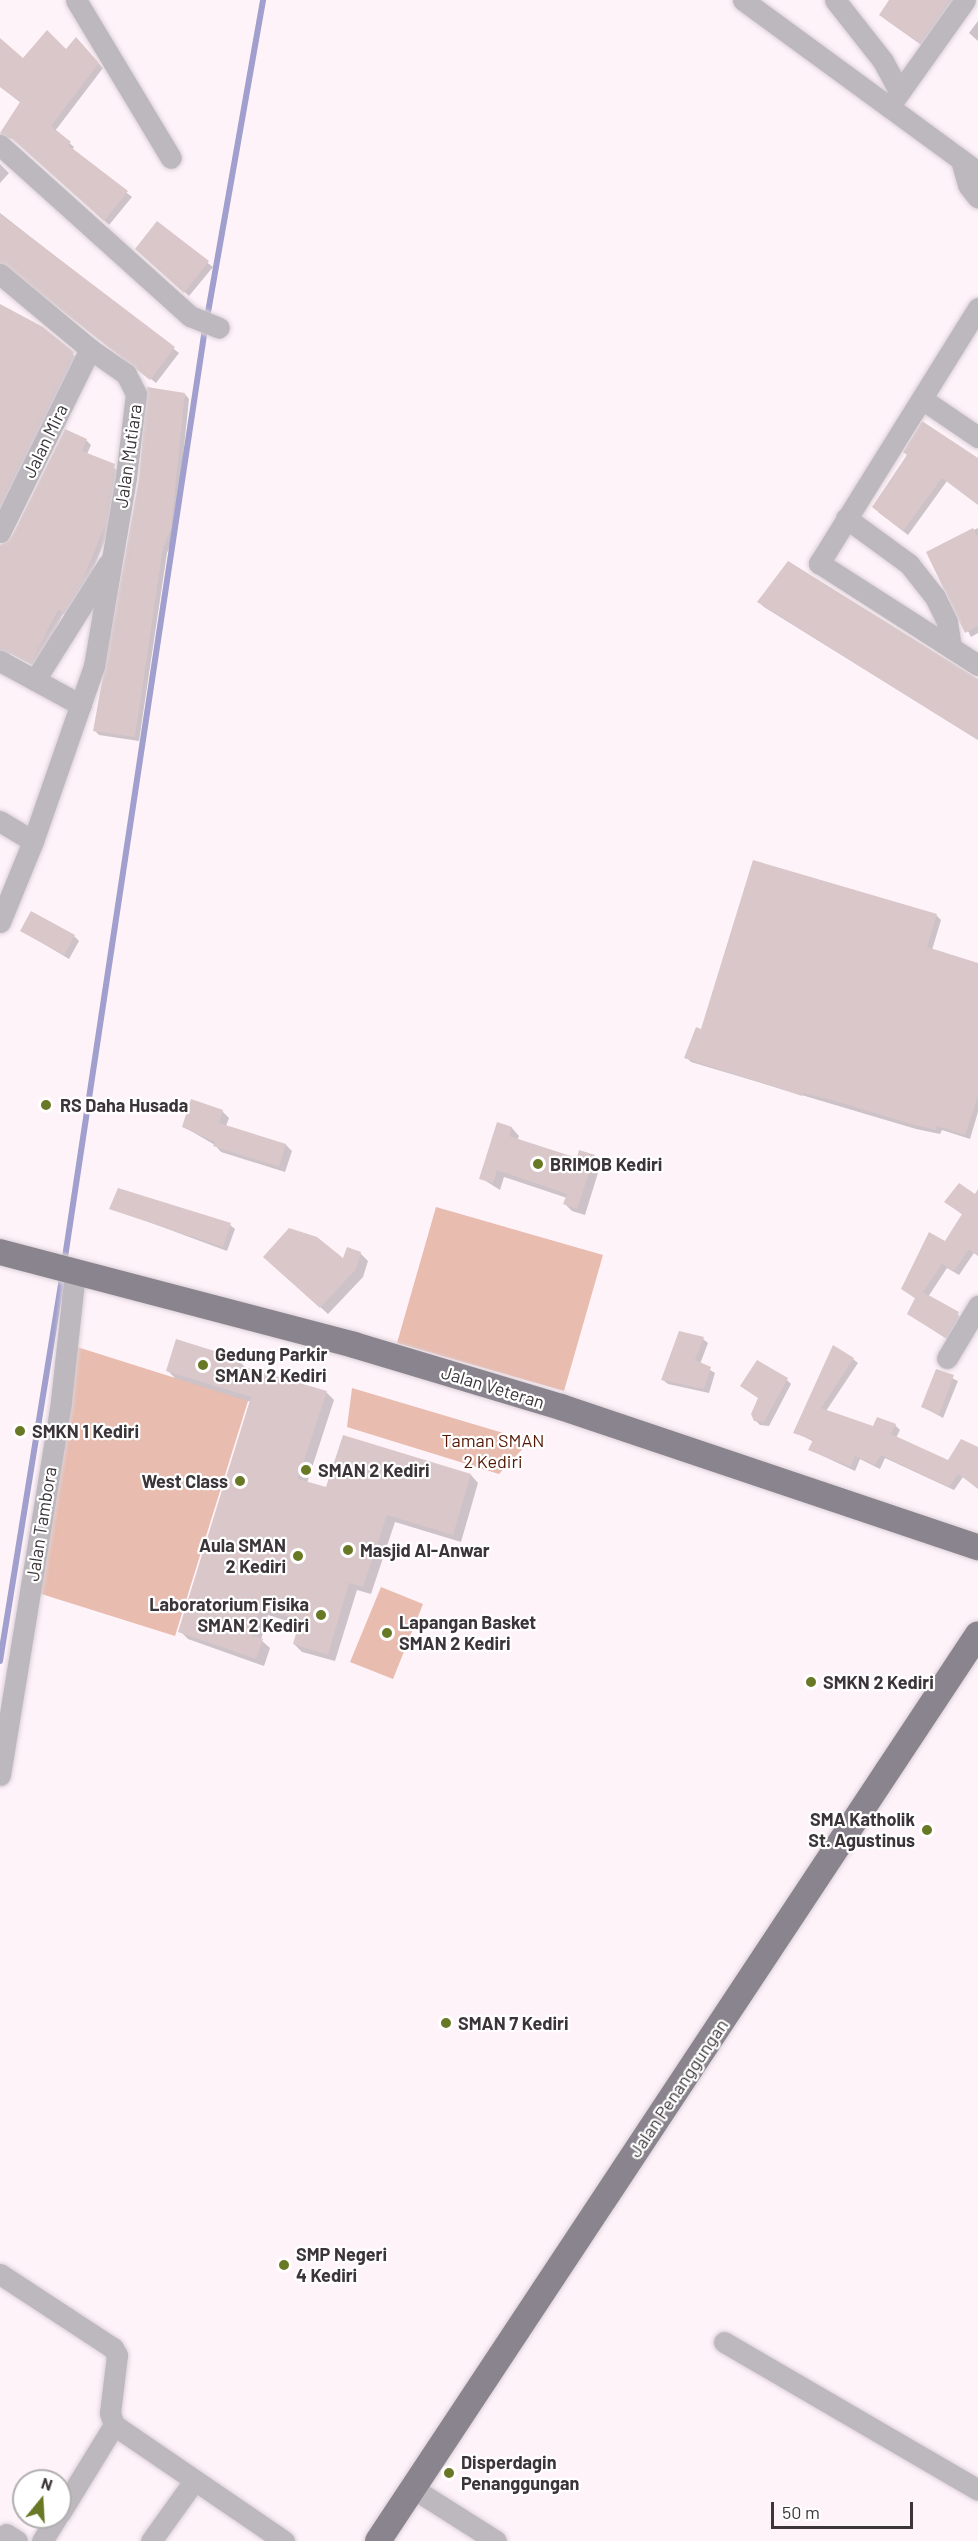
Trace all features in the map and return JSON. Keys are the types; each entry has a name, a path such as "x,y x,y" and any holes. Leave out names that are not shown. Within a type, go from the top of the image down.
{"main road":[{"name":"Jalan Veteran","path":"0,1252 354,1345 550,1404 978,1547"},
{"name":"Jalan Penanggungan","path":"378,2541 978,1634"}],"street":[{"path":"743,0 894,99 970,166 968,185 978,198"},
{"path":"835,0 883,61 894,99"},
{"path":"894,99 965,0"},
{"path":"80,7 171,158"},
{"path":"0,145 157,288 211,324"},
{"name":"Jalan Mutiara","path":"0,922 33,841 94,666 136,394 126,374 3,284"},
{"path":"978,308 819,562 824,569 978,665"},
{"name":"Jalan Mira","path":"0,532 90,349"},
{"path":"922,399 978,437"},
{"path":"846,518 909,564 935,597 947,621 951,648"},
{"name":"Jalan Mutiara","path":"35,680 112,557"},
{"path":"0,662 81,705"},
{"path":"0,821 33,841"},
{"name":"Jalan Tambora","path":"0,1775 61,1401 65,1270"},
{"path":"947,1358 978,1306"},
{"path":"0,2274 114,2348 117,2355 110,2413 114,2425 284,2541"},
{"path":"724,2342 978,2490"},
{"path":"72,2493 114,2425"},
{"path":"151,2541 194,2481"},
{"path":"414,2489 496,2541"}],"green space":[{"path":"436,1207 603,1255 564,1391 397,1343"},
{"path":"74,1346 248,1401 175,1636 35,1592"},
{"name":"Taman SMAN 2 Kediri","path":"352,1388 530,1441 499,1474 347,1427"},
{"name":"Lapangan Basket SMAN 2 Kediri","path":"381,1587 423,1604 393,1679 350,1662"}],"building":[{"path":"889,0 949,0 919,43 879,15"},
{"path":"47,30 66,49 76,37 99,63 51,126 71,142 68,145 128,191 104,221 9,136 0,133 20,102 0,87 0,38 23,58"},
{"path":"0,214 175,347 150,380 0,262"},
{"path":"157,221 209,261 184,293 135,249"},
{"path":"0,304 43,327 74,352 0,503"},
{"path":"147,387 185,393 171,529 163,548 135,737 93,731 139,479"},
{"path":"922,421 978,458 978,505 942,478 903,531 872,507 907,455 903,452"},
{"path":"65,429 87,439 82,451 115,464 105,525 83,580 63,612 58,610 31,663 0,648 0,545 11,538"},
{"path":"973,528 978,538 978,626 965,633 926,552"},
{"path":"788,561 978,679 978,740 757,602"},
{"path":"753,860 937,914 927,947 978,963 978,1096 965,1135 937,1126 936,1130 911,1124 803,1093 802,1096 684,1058 696,1027 701,1029"},
{"path":"31,911 75,935 64,955 20,931"},
{"path":"191,1099 223,1110 219,1123 286,1144 279,1167 213,1146 215,1142 182,1127"},
{"name":"BRIMOB Kediri","path":"497,1122 512,1127 509,1136 577,1158 579,1150 595,1155 577,1209 563,1204 567,1194 497,1170 493,1183 479,1179"},
{"path":"959,1183 975,1194 978,1189 978,1256 969,1249 954,1271 942,1264 923,1292 959,1312 945,1337 907,1314 915,1298 901,1289 929,1232 945,1241 962,1214 944,1202"},
{"path":"118,1188 231,1223 223,1247 109,1209"},
{"path":"289,1228 317,1237 343,1258 347,1247 361,1252 356,1269 320,1308 263,1257"},
{"path":"679,1331 704,1337 695,1360 711,1367 704,1389 661,1380"},
{"path":"176,1339 240,1359 238,1365 327,1391 298,1479 326,1487 343,1435 471,1474 453,1535 387,1515 363,1587 349,1583 328,1655 293,1644 300,1620 261,1608 252,1636 263,1639 256,1659 178,1632 251,1397 166,1371"},
{"path":"833,1345 854,1358 821,1408 873,1426 877,1417 896,1424 891,1434 948,1460 961,1439 978,1447 978,1488 958,1474 949,1487 881,1455 875,1465 855,1456 851,1467 808,1450 813,1440 793,1433"},
{"path":"757,1360 788,1378 764,1422 754,1421 751,1414 758,1398 740,1386"},
{"path":"936,1369 954,1375 939,1415 921,1407"}],"waterway":[{"path":"207,318 263,0"},
{"path":"64,1264 205,328"},
{"path":"0,1661 63,1274"}],"place":[{"name":"RS Daha Husada","path":"46,1105"},
{"name":"BRIMOB Kediri","path":"538,1164"},
{"name":"Gedung Parkir SMAN 2 Kediri","path":"203,1365"},
{"name":"SMKN 1 Kediri","path":"20,1431"},
{"name":"SMAN 2 Kediri","path":"306,1470"},
{"name":"West Class","path":"240,1481"},
{"name":"Masjid Al-Anwar","path":"348,1550"},
{"name":"Aula SMAN 2 Kediri","path":"298,1556"},
{"name":"Laboratorium Fisika SMAN 2 Kediri","path":"321,1615"},
{"name":"Lapangan Basket SMAN 2 Kediri","path":"387,1633"},
{"name":"SMKN 2 Kediri","path":"811,1682"},
{"name":"SMA Katholik St. Agustinus","path":"927,1830"},
{"name":"SMAN 7 Kediri","path":"446,2023"},
{"name":"SMP Negeri 4 Kediri","path":"284,2265"},
{"name":"Disperdagin Penanggungan","path":"449,2473"}]}
